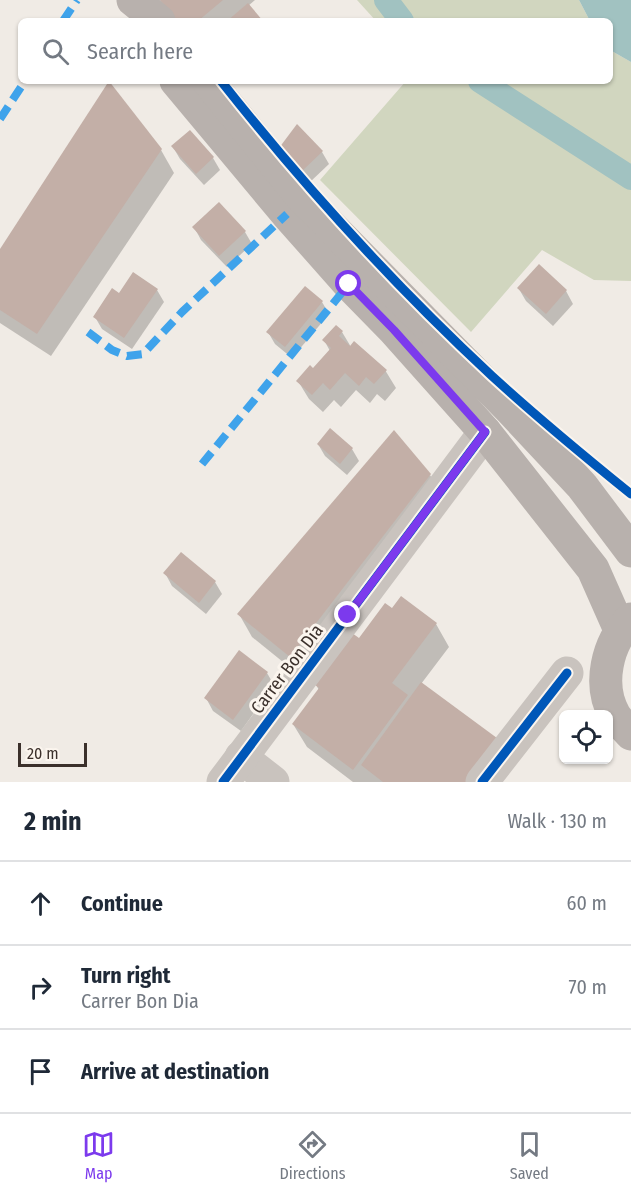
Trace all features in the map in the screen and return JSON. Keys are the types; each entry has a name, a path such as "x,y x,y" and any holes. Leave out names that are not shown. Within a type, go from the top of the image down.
{"main road":[{"path":"123,0 132,18"},
{"path":"133,0 155,18"},
{"path":"179,84 287,214 485,432 593,570 626,624 610,650 606,671 608,694 615,716 631,734"},
{"path":"210,84 300,195 512,411 582,486 631,551"}],"street":[{"name":"Carrer Bon Dia","path":"232,769 485,432"},
{"path":"482,782 567,673"},
{"path":"232,769 273,782"}],"green space":[{"path":"357,0 579,0 588,18 373,18"},
{"path":"613,52 631,62 631,281 594,280 542,250 471,332 320,180 403,84 613,84"}],"water":[{"path":"579,0 631,0 631,62 613,52 613,18 588,18"}],"building":[{"path":"160,0 223,0 202,18 175,18"},
{"path":"248,3 260,18 230,18"},
{"path":"107,84 111,84 162,149 37,334 0,310 0,249"},
{"path":"297,124 323,151 301,172 279,148"},
{"path":"190,130 214,157 196,174 171,146"},
{"path":"219,202 246,231 219,256 192,227"},
{"path":"539,264 567,290 546,314 517,288"},
{"path":"133,272 158,289 124,338 93,317 112,288 119,293"},
{"path":"305,286 323,301 285,347 266,332"},
{"path":"336,325 343,331 339,336 350,346 354,341 387,370 374,384 366,377 359,386 345,373 330,390 323,383 312,395 296,381 310,365 313,368 331,348 322,340"},
{"path":"330,428 353,448 340,464 317,444"},
{"path":"394,430 431,474 290,657 237,614"},
{"path":"181,552 216,581 199,603 163,573"},
{"path":"401,596 437,623 392,683 408,695 353,770 292,724 319,688 314,684 352,633 359,638 385,603 392,608"},
{"path":"239,650 268,672 233,720 204,698"},
{"path":"421,682 501,741 471,782 383,782 361,765"}],"waterway":[{"path":"386,0 400,18"},
{"path":"485,84 631,178"}],"marked path":[{"path":"65,18 77,0"},
{"path":"0,119 23,84"},
{"path":"88,332 112,350 127,356 143,354 182,312 287,214"},
{"path":"202,464 349,284"}],"cycle path":[{"path":"223,84 317,196 420,306 509,391 631,494"},
{"path":"223,782 485,432"},
{"path":"482,782 567,673"}],"route":[{"path":"348,615 485,432 394,330 349,284"}]}
